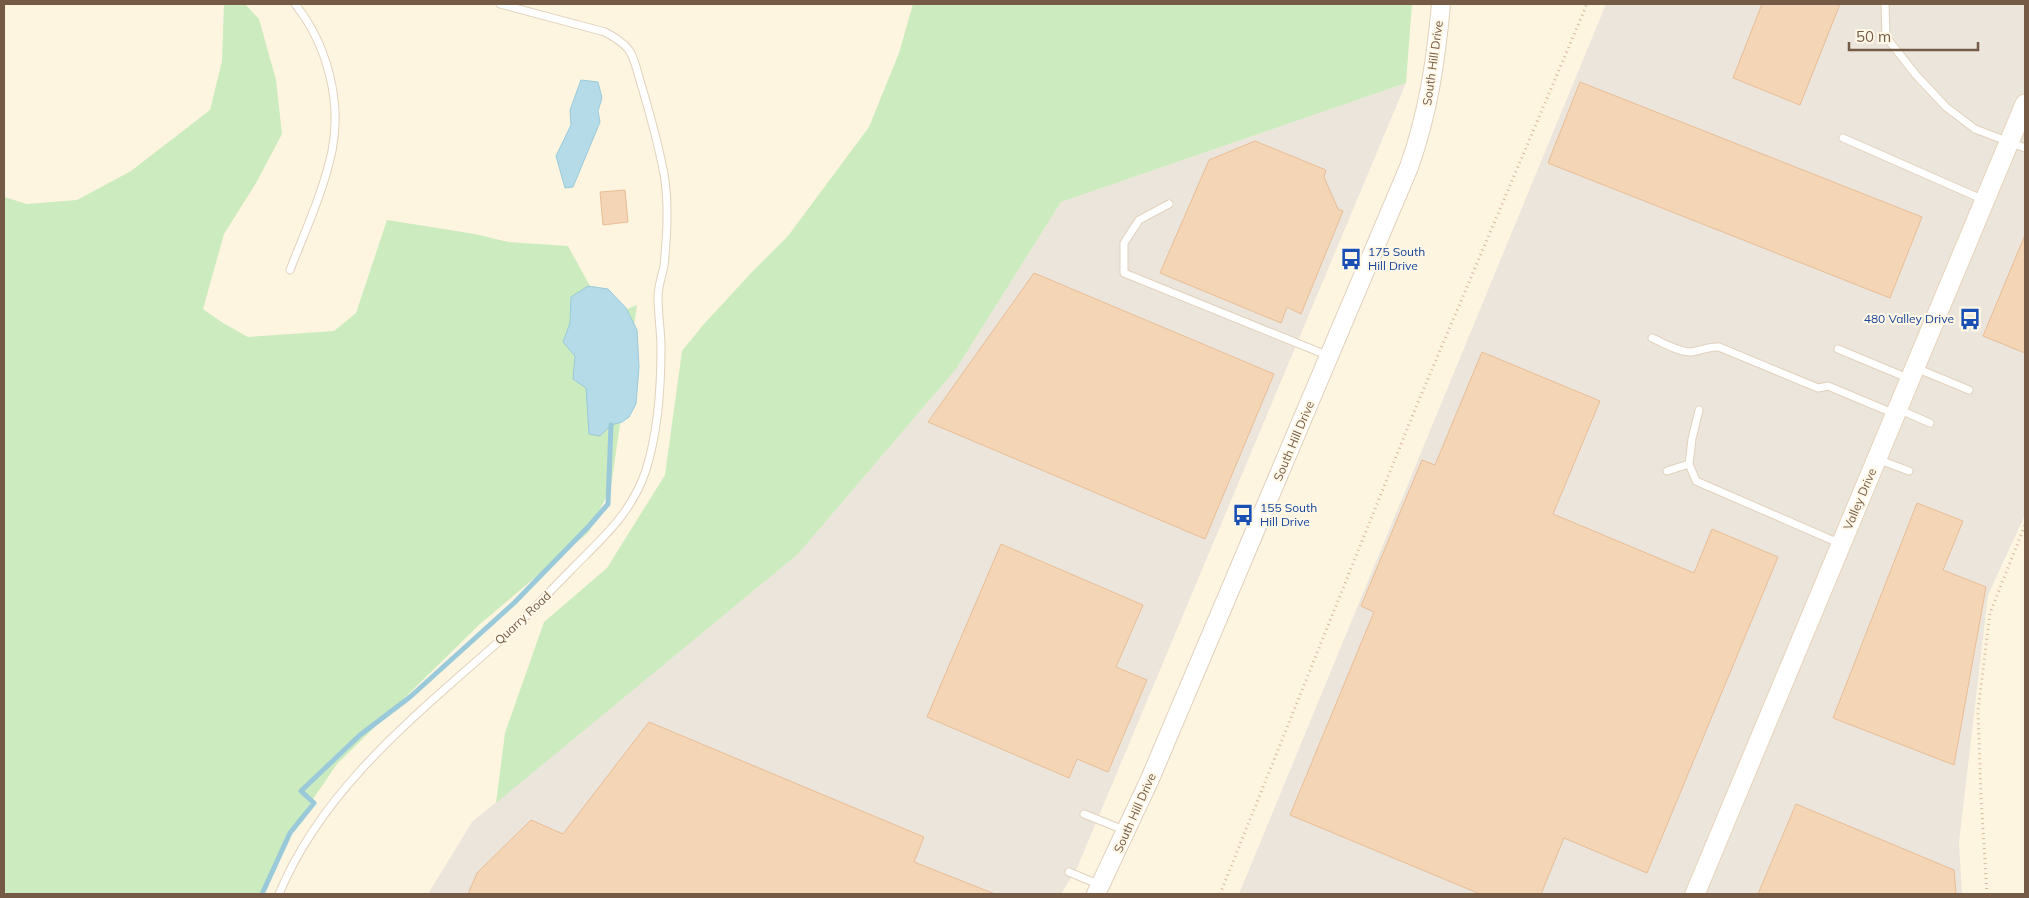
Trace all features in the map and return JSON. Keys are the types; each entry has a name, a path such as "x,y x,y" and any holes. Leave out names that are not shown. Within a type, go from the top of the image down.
{"main road":[{"name":"Valley Drive","path":"1695,894 1985,200 2017,145 2025,104"}],"street":[{"name":"South Hill Drive","path":"1099,890 1127,831 1330,356 1416,149 1433,77 1441,4"}],"lane":[{"path":"290,270 322,188 332,149 334,110 331,82 325,57 314,32 295,4"},
{"name":"Quarry Road","path":"278,894 311,834 330,807 372,758 424,707 542,601 601,541 626,513 645,472 656,421 661,346 658,294 666,246 667,216 665,182 659,148 635,62 628,48 605,32 500,4"},
{"path":"1885,4 1886,36 1916,75 1946,107 1975,128 2017,145"},
{"path":"1843,138 1985,200"},
{"path":"1169,204 1139,220 1124,243 1124,273 1330,356"},
{"path":"1652,338 1684,351 1698,351 1713,347 1719,348 1818,388 1828,386 1930,423"},
{"path":"1838,349 1969,390"},
{"path":"1699,410 1692,439 1689,464 1696,481 1842,544"},
{"path":"1877,459 1909,471"},
{"path":"1667,470 1689,464"},
{"path":"1084,814 1127,831"},
{"path":"1069,872 1099,890"}],"path":[{"path":"1220,894 1416,407 1587,4"},
{"path":"1987,894 1978,710 1990,613 2025,524"}],"shaded area":[{"path":"1606,4 2025,4 2025,515 1988,595 1959,842 1962,894 1239,894"},
{"path":"1406,83 1077,868 1061,894 428,894 472,822 798,554 956,369 1061,202"}],"green space":[{"path":"224,4 245,4 259,19 276,80 282,134 256,183 224,234 203,309 248,337 334,331 356,313 387,220 475,234 508,242 568,246 607,317 637,305 611,487 589,532 480,624 337,764 287,837 262,894 4,894 4,197 27,204 77,200 131,171 210,110 222,61"},
{"path":"913,4 1412,4 1406,83 1061,202 956,369 798,554 496,803 505,733 544,622 607,568 665,475 682,351 704,324 788,236 869,127 899,53"}],"water":[{"path":"581,80 598,82 602,98 598,111 600,122 573,187 565,188 556,156 571,125 570,110"},
{"path":"588,286 608,289 626,308 637,330 639,367 636,404 629,417 622,422 611,425 600,436 589,434 586,388 573,379 575,356 563,342 570,323 571,297"}],"building":[{"path":"1762,4 1840,4 1800,105 1733,78"},
{"path":"1580,82 1922,217 1890,298 1548,163"},
{"path":"1255,141 1326,170 1324,177 1338,209 1343,211 1301,314 1287,307 1281,323 1160,273 1209,160"},
{"path":"625,190 628,222 603,225 600,192"},
{"path":"2025,235 2025,353 1983,336"},
{"path":"1034,273 1274,374 1205,539 928,422"},
{"path":"1482,352 1600,401 1553,514 1694,573 1712,529 1778,557 1647,873 1564,838 1541,894 1480,894 1290,815 1374,612 1361,606 1422,460 1435,465"},
{"path":"1917,503 1963,521 1943,570 1986,587 1954,765 1833,718"},
{"path":"1001,544 1143,605 1116,667 1147,680 1108,772 1077,759 1069,778 927,717"},
{"path":"649,722 924,837 914,862 995,894 468,894 477,873 531,820 563,834"},
{"path":"1796,804 1954,870 1956,894 1758,894"}],"waterway":[{"path":"262,894 290,833 314,803 301,791 360,735 410,697 514,603 608,504 611,425"}],"place":[{"name":"175 South Hill Drive","path":"1351,259"},
{"name":"480 Valley Drive","path":"1970,319"},
{"name":"155 South Hill Drive","path":"1243,515"}]}
